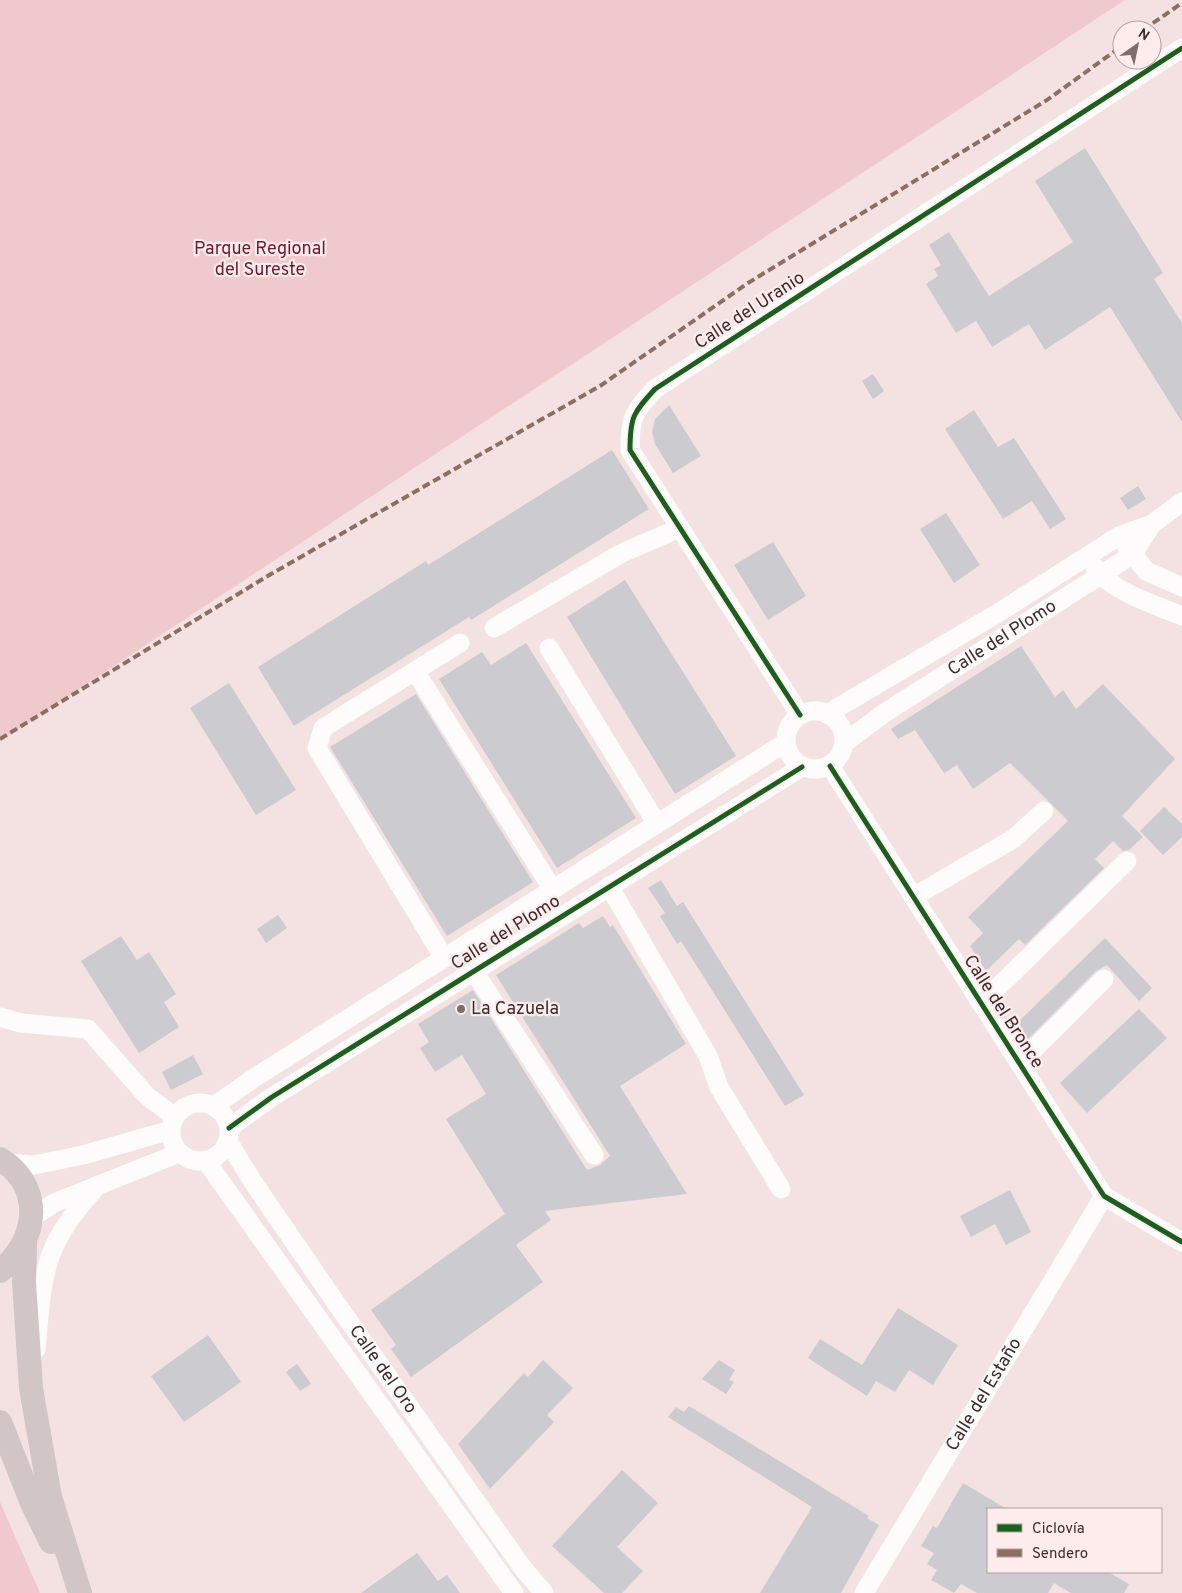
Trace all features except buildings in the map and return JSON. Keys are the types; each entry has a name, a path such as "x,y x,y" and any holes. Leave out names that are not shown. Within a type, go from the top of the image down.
{"main road":[{"path":"3,1161 21,1178 29,1197 32,1218 25,1244 24,1282 31,1388 50,1497 78,1593"},
{"path":"0,1271 14,1260 25,1244"},
{"path":"0,1422 32,1503 78,1593"}],"street":[{"name":"Calle del Uranio","path":"800,715 630,450 630,430 634,412 655,390 1182,48"},
{"name":"Calle del Plomo","path":"827,714 887,680 1119,536 1152,524 1182,502"},
{"name":"Calle del Plomo","path":"844,743 886,712 1132,555 1152,524"},
{"path":"494,628 622,553 680,528"},
{"path":"1119,536 1146,571 1182,587"},
{"path":"1087,557 1101,576 1127,592 1182,616"},
{"path":"444,958 317,748 323,728 460,643"},
{"path":"549,648 657,824"},
{"path":"415,671 553,890"},
{"path":"808,712 827,714 837,721 843,731 844,743 837,760 830,766 811,770 802,767 791,757 785,743 786,732 791,722 800,715 808,712"},
{"name":"Calle del Plomo","path":"214,1106 254,1078 785,743"},
{"name":"Calle del Bronce","path":"830,766 1104,1196 1182,1242"},
{"name":"Calle del Plomo","path":"229,1135 272,1097 473,970 802,767"},
{"path":"913,897 1013,839 1044,812"},
{"path":"978,999 997,988 1128,861"},
{"path":"609,886 708,1056 719,1087 781,1189"},
{"path":"473,970 594,1155"},
{"path":"1016,1058 1034,1049 1104,979"},
{"path":"0,1017 21,1023 88,1029 172,1123 172,1142 179,1153 191,1160 206,1161 223,1150 229,1135 227,1120 214,1106 200,1102 185,1106 172,1123 108,1149 34,1165 3,1161"},
{"name":"Calle del Oro","path":"229,1135 257,1188 327,1290 522,1566 544,1593"},
{"path":"32,1218 54,1203 179,1153"},
{"path":"206,1161 514,1593"},
{"path":"31,1388 46,1270 58,1238 73,1215 98,1185"},
{"name":"Calle del Estaño","path":"864,1593 1104,1196"}],"green space":[{"name":"Parque Regional del Sureste","path":"0,0 1125,0 0,741"},
{"path":"0,1502 40,1593 0,1593"}],"marked path":[{"path":"1157,20 1182,3"},
{"path":"0,739 271,574 600,386 748,283 1047,100 1112,53"}],"cycle path":[{"path":"800,715 630,450 632,423 637,410 655,389 1182,48"},
{"path":"830,766 1104,1196 1182,1242"},
{"path":"229,1128 272,1097 802,767"}],"place":[{"name":"La Cazuela","path":"461,1009"}]}
